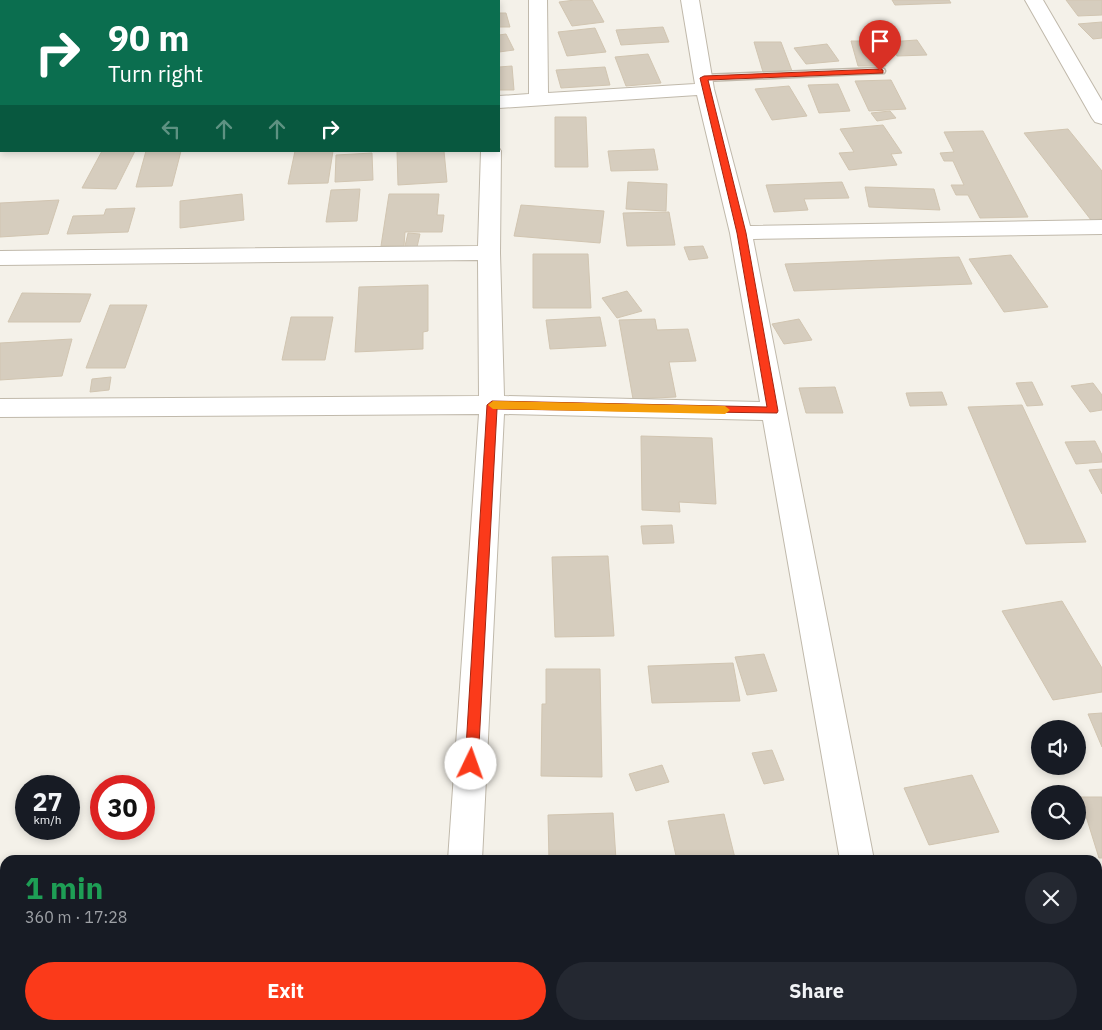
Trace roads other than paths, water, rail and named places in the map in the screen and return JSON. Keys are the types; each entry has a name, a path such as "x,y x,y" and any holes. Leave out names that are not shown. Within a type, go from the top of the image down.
{"street":[{"path":"538,0 539,100"},
{"path":"690,0 704,83 741,233 856,855"},
{"path":"1034,0 1102,118"},
{"path":"500,102 539,100 704,83"},
{"path":"465,855 492,405 489,253 490,152"},
{"path":"741,233 1102,227"},
{"path":"0,258 489,253"},
{"path":"0,408 492,405 773,411"}],"lane":[{"path":"704,83 880,71"}]}
